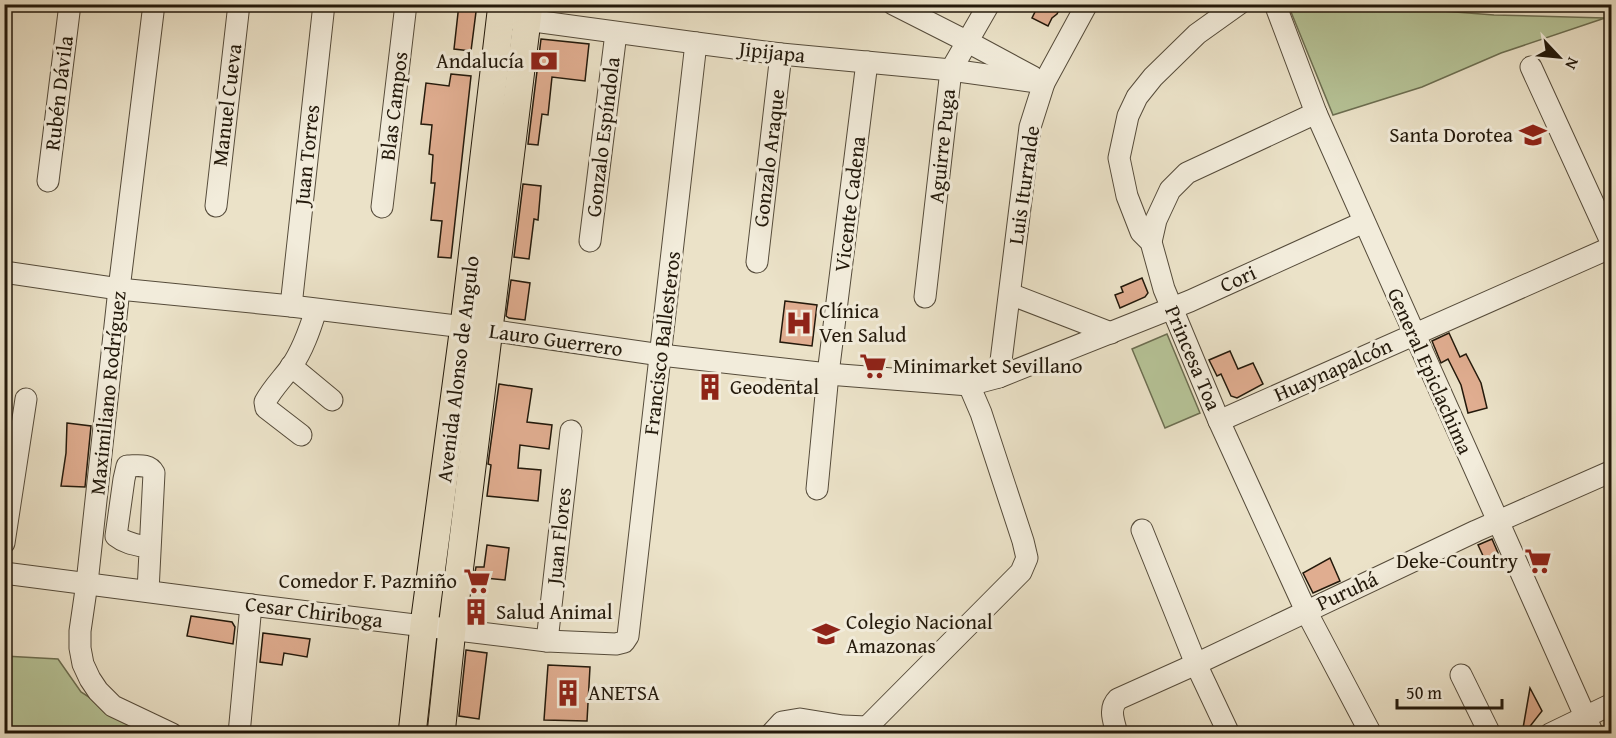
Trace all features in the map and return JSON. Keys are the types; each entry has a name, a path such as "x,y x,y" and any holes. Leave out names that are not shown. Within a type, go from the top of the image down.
{"main road":[{"name":"Avenida Alonso de Angulo","path":"441,734 477,328 501,11"},
{"name":"Avenida Alonso de Angulo","path":"412,734 424,626 477,328 528,12"}],"street":[{"name":"Rubén Dávila","path":"48,181 70,4"},
{"name":"Maximiliano Rodríguez","path":"154,4 119,289 80,631 80,648 83,664 90,679 113,706 172,734"},
{"name":"Manuel Cueva","path":"216,206 239,4"},
{"name":"Juan Torres","path":"291,306 324,4"},
{"name":"Blas Campos","path":"382,207 406,4"},
{"name":"Aguirre Puga","path":"925,297 951,70 989,4"},
{"name":"Luis Iturralde","path":"999,377 1030,127 1044,83 1087,4"},
{"name":"Princesa Toa","path":"1239,4 1197,34 1153,77 1137,97 1128,116 1119,158 1127,196 1141,232 1150,242 1164,289 1219,421 1306,611 1371,734"},
{"name":"General Epiclachima","path":"1275,4 1316,113 1588,725"},
{"path":"895,5 1044,83"},
{"name":"Jipijapa","path":"501,11 528,12 616,33 781,54 951,70 1044,83"},
{"name":"Gonzalo Espíndola","path":"590,241 616,33"},
{"name":"Francisco Ballesteros","path":"624,642 628,636 696,43"},
{"name":"Gonzalo Araque","path":"757,262 781,54"},
{"name":"Vicente Cadena","path":"817,489 828,374 867,62"},
{"path":"1531,67 1610,251"},
{"path":"1150,242 1156,220 1170,190 1188,173 1316,113"},
{"name":"Cori","path":"999,377 1172,308 1364,222"},
{"name":"Huaynapalcón","path":"1219,421 1414,334 1610,251"},
{"name":"Lauro Guerrero","path":"4,272 119,289 477,328 661,355 828,374 969,385 999,377"},
{"path":"1010,294 1111,333"},
{"path":"301,435 266,408 265,402 304,344 316,310"},
{"path":"291,366 332,400"},
{"path":"771,734 782,722 800,719 843,726 867,727 1021,572 1027,558 1023,542 981,413 969,385"},
{"path":"4,543 26,399"},
{"name":"Juan Flores","path":"547,641 571,431"},
{"name":"Puruhá","path":"1117,734 1112,710 1113,704 1118,699 1497,521 1611,471"},
{"path":"1142,530 1196,664 1229,734"},
{"path":"148,591 150,548"},
{"name":"Cesar Chiriboga","path":"4,573 547,641 616,644 624,642"},
{"path":"239,734 252,605"},
{"path":"1461,675 1490,734"},
{"path":"1550,734 1588,725 1611,704"}],"green space":[{"path":"1352,4 1494,15 1605,18 1501,53 1422,87 1333,115 1291,12 1292,5"},
{"path":"1167,334 1200,413 1165,428 1132,349"},
{"path":"4,656 58,659 81,692 144,733 5,733"}],"building":[{"path":"459,4 477,4 471,51 454,49"},
{"path":"1039,4 1062,4 1048,26 1032,18"},
{"path":"541,39 589,44 585,81 552,77 548,115 542,114 538,145 528,144"},
{"path":"451,74 471,76 451,258 438,257 442,221 431,220 435,183 431,183 433,155 429,154 432,125 421,124 426,83 449,86"},
{"path":"523,184 541,186 538,220 534,219 529,259 514,257"},
{"path":"1142,278 1148,293 1145,297 1120,308 1115,295 1123,292 1121,287"},
{"path":"511,280 530,283 525,320 506,316"},
{"name":"Clínica Ven Salud","path":"785,301 817,305 812,346 780,342"},
{"path":"1449,333 1460,357 1466,354 1481,383 1487,408 1468,413 1461,385 1448,359 1441,363 1432,341"},
{"path":"1230,351 1238,369 1253,363 1263,384 1237,398 1231,396 1221,374 1217,376 1209,360"},
{"path":"499,384 532,389 527,422 552,425 549,449 520,445 518,468 541,470 538,501 487,496 491,465 488,464"},
{"path":"67,423 91,426 85,487 61,486 66,453"},
{"path":"1492,539 1498,553 1485,560 1478,545"},
{"path":"487,545 509,548 505,580 474,577 476,567 484,567"},
{"path":"1330,558 1340,581 1313,593 1303,573"},
{"name":"Salud Animal","path":"471,603 486,605 484,620 469,619"},
{"path":"191,616 232,622 235,627 233,644 187,636"},
{"path":"263,633 310,639 307,657 284,653 282,665 260,662"},
{"path":"466,650 487,653 479,719 459,716"},
{"name":"ANETSA","path":"548,665 590,667 587,721 544,720"},
{"path":"1530,688 1542,711 1522,734"}],"place":[{"name":"Andalucía","path":"544,61"},
{"name":"Santa Dorotea","path":"1533,135"},
{"name":"Clínica Ven Salud","path":"799,323"},
{"name":"Minimarket Sevillano","path":"873,366"},
{"name":"Geodental","path":"710,387"},
{"name":"Deke-Country","path":"1538,561"},
{"name":"Comedor F. Pazmiño","path":"477,581"},
{"name":"Salud Animal","path":"476,612"},
{"name":"Colegio Nacional Amazonas","path":"826,634"},
{"name":"ANETSA","path":"568,693"}]}
